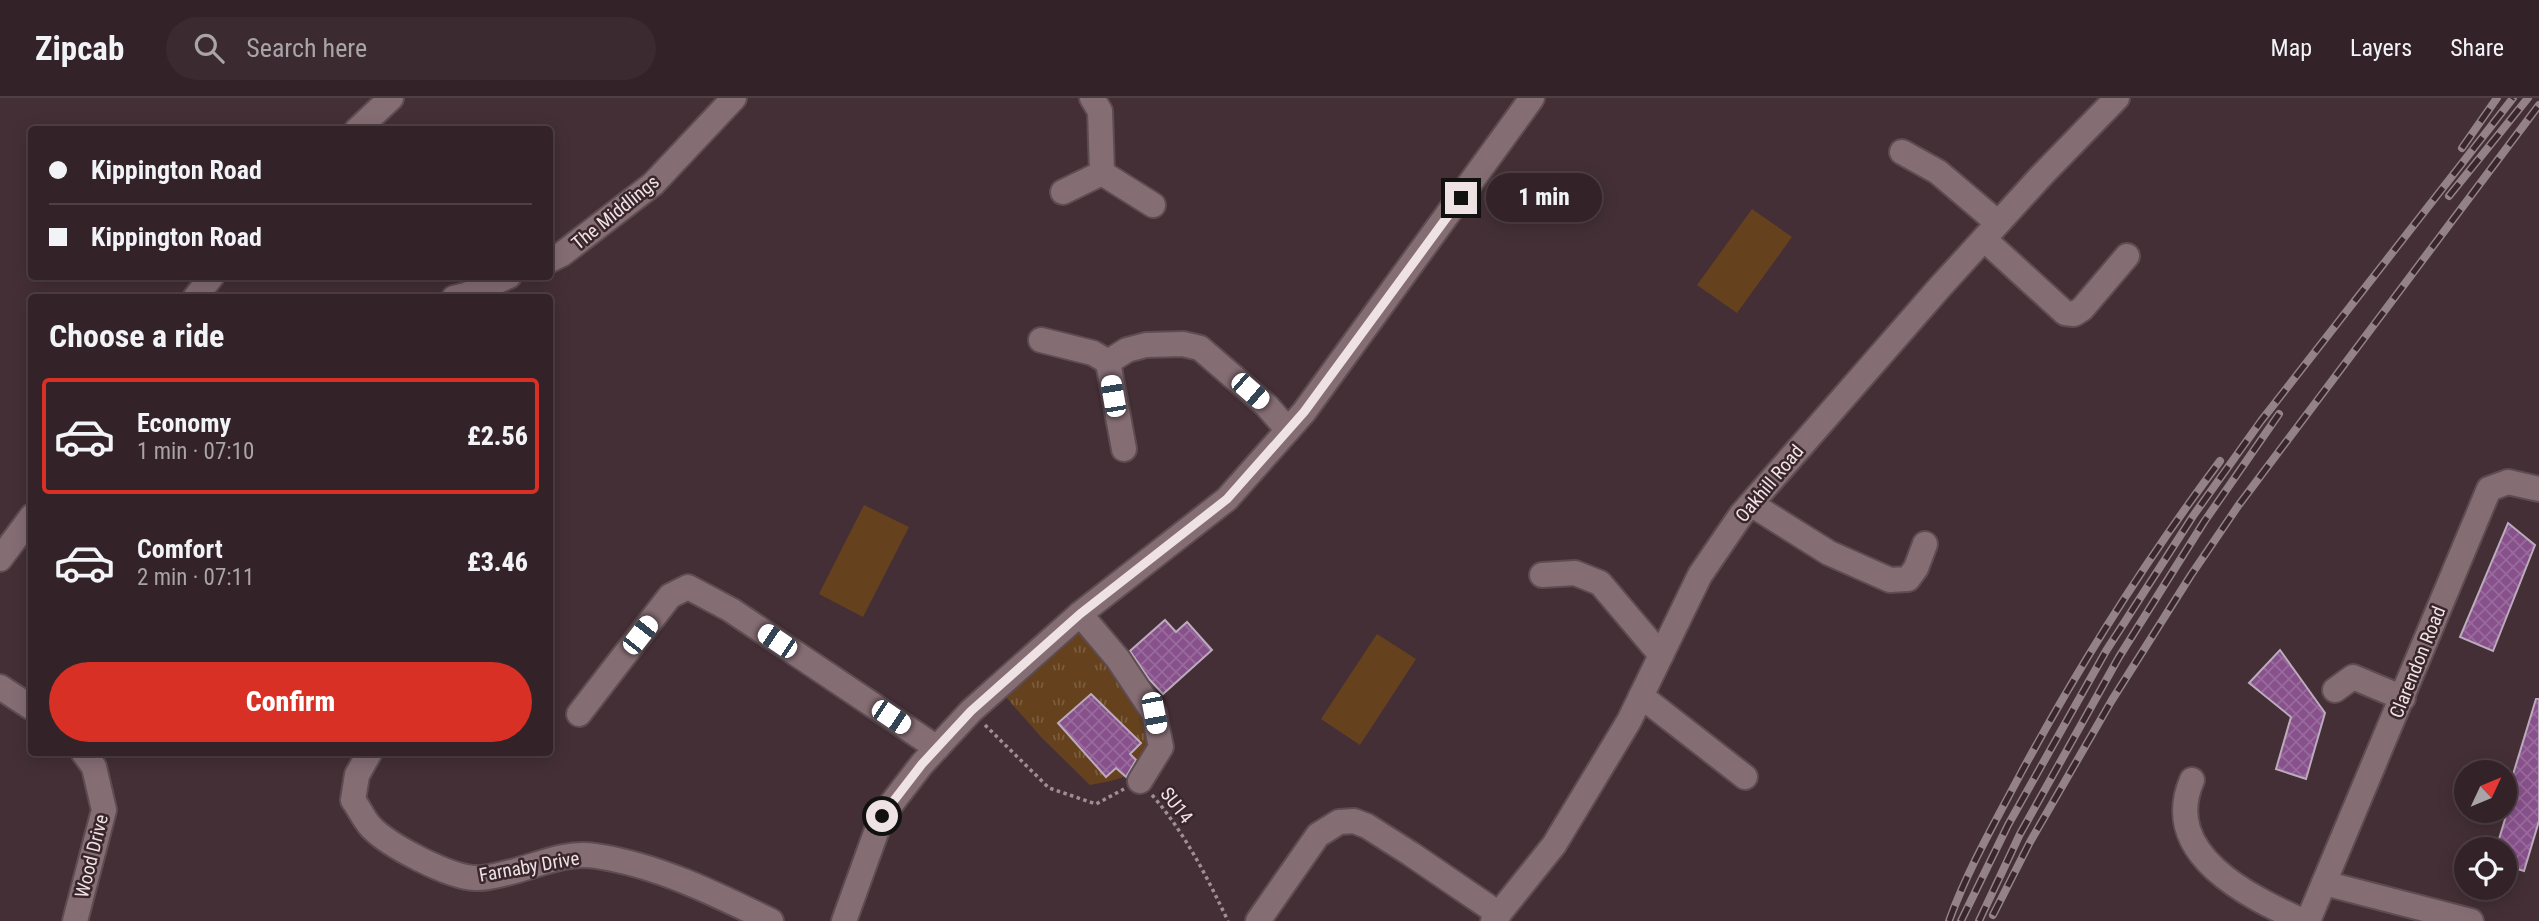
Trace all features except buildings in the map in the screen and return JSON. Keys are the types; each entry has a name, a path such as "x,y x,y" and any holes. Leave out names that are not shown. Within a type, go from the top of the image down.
{"street":[{"path":"361,126 391,98"},
{"name":"The Middlings","path":"553,258 653,184 734,98"},
{"path":"1092,98 1100,111 1102,173"},
{"path":"844,921 882,816 922,764 971,711 1080,614 1227,499 1313,401 1532,98"},
{"name":"Oakhill Road","path":"1496,918 1554,845 1629,721 1700,575 1751,503 1839,400 1991,231 2117,98"},
{"path":"1902,152 1938,172 2065,313 2074,314 2082,309 2127,256"},
{"path":"1063,192 1102,173"},
{"path":"1102,173 1153,205"},
{"path":"198,294 209,280"},
{"path":"468,294 500,280"},
{"path":"1041,340 1093,353 1108,362 1124,449"},
{"path":"1108,362 1128,350 1146,345 1183,344 1200,348 1267,406 1289,430"},
{"name":"Clarendon Road","path":"2308,921 2489,489 2508,482 2539,489"},
{"path":"1751,503 1829,553 1890,580 1908,579 1916,568 1925,544"},
{"path":"0,559 28,521"},
{"path":"1542,575 1575,573 1600,583 1661,655"},
{"path":"579,713 670,596 688,587 731,610 937,748"},
{"path":"1080,614 1118,659 1154,713 1161,747 1139,781"},
{"path":"2334,690 2353,677 2403,698"},
{"path":"0,687 28,705"},
{"path":"1641,696 1745,777"},
{"name":"Wood Drive","path":"75,921 104,810 94,767 86,756"},
{"name":"Farnaby Drive","path":"368,756 357,775 353,800 370,826 401,849 441,869 476,878 508,873 554,858 593,855 641,865 725,898 771,921"},
{"path":"2192,780 2186,793 2185,818 2194,842 2204,857 2236,888 2303,921"},
{"path":"1258,921 1318,835 1339,822 1354,821 1367,826 1411,854 1496,918"},
{"path":"2324,883 2471,921"}],"path":[{"name":"SU14","path":"971,711 1049,788 1096,804 1139,781 1175,821 1198,859 1228,921"}],"green space":[{"path":"1752,209 1792,237 1737,313 1697,285"},
{"path":"864,505 909,527 863,617 819,594"},
{"path":"1082,628 1122,681 1147,726 1148,754 1141,763 1123,777 1090,785 1042,738 1005,696"},
{"path":"1377,634 1416,659 1360,745 1321,719"}],"railway":[{"path":"2462,148 2497,98"},
{"path":"1961,921 2008,825 2106,651 2193,516 2261,421 2513,98"},
{"path":"2449,196 2528,98"},
{"path":"1993,915 2030,842 2112,700 2191,575 2238,506 2539,105"},
{"path":"1979,921 2020,834 2119,657 2204,522 2279,414"},
{"path":"1949,921 1982,846 2067,692 2140,574 2220,461"}],"route":[{"path":"882,816 922,764 971,711 1080,614 1227,499 1304,412 1461,198"}]}
